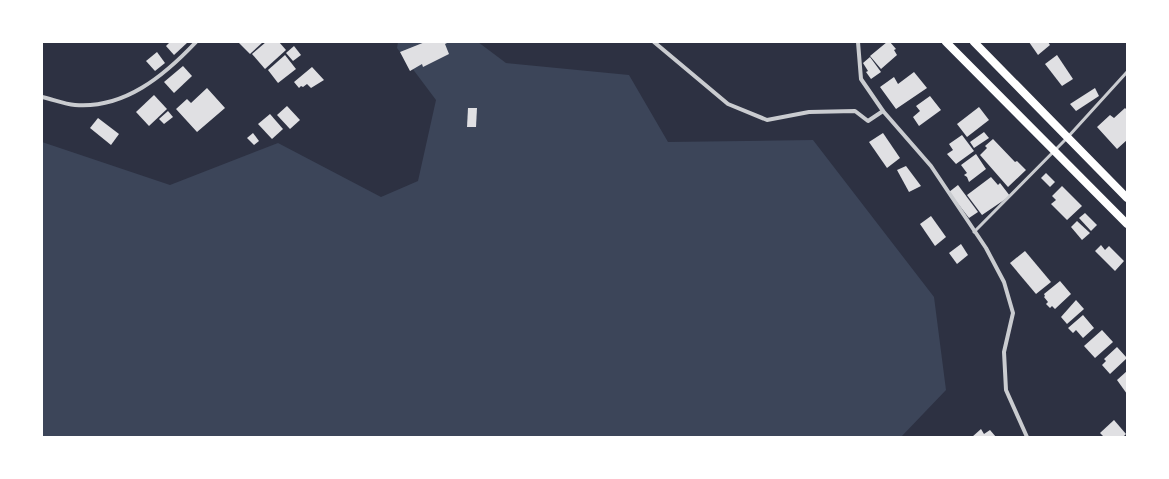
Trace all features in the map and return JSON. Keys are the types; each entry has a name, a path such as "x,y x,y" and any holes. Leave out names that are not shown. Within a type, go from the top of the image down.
{"main road":[{"path":"946,42 1127,224"},
{"path":"974,42 1127,198"}],"street":[{"path":"42,96 75,105 112,102 148,85 196,42"},
{"path":"654,42 728,104 767,120 809,112 855,111 868,121 883,111"},
{"path":"858,42 861,79 883,111 931,166 986,248 1004,282 1013,313 1004,352 1006,390 1027,437"}],"lane":[{"path":"974,232 1067,138 1127,72"}],"shaded area":[{"path":"398,42 478,42 506,63 629,75 668,142 813,140 934,297 946,390 901,437 42,437 42,142 170,185 278,143 381,197 418,181 436,100 397,48"}],"building":[{"path":"170,42 188,42 174,55 166,46"},
{"path":"238,42 263,42 250,54"},
{"path":"266,42 279,42 286,50 265,69 252,54"},
{"path":"425,42 449,42 445,44 449,54 423,67 422,64 410,71 400,52"},
{"path":"887,42 890,42 896,49 894,50 897,55 881,69 870,56"},
{"path":"1029,42 1048,42 1050,45 1038,55"},
{"path":"294,46 301,55 293,61 286,53"},
{"path":"157,52 165,63 155,71 146,61"},
{"path":"285,55 296,69 278,83 268,70"},
{"path":"1057,55 1073,79 1062,86 1045,64"},
{"path":"870,57 881,72 871,79 866,72 868,71 863,63"},
{"path":"183,66 192,76 174,93 164,82"},
{"path":"312,67 324,80 311,88 307,84 299,88 294,82"},
{"path":"914,72 927,88 896,109 880,87 894,77 898,84"},
{"path":"207,88 225,108 197,132 176,109 187,99 191,103"},
{"path":"1095,88 1099,96 1076,111 1070,104"},
{"path":"154,95 167,109 149,126 136,112"},
{"path":"930,96 941,110 919,126 913,117 920,111 916,106"},
{"path":"287,106 300,120 290,129 277,115"},
{"path":"979,107 989,120 967,137 957,124"},
{"path":"468,108 477,108 476,127 467,127"},
{"path":"1125,108 1127,110 1127,140 1117,149 1097,127 1110,115 1114,118"},
{"path":"168,111 173,117 164,124 159,119"},
{"path":"270,114 283,129 272,139 258,124"},
{"path":"98,118 119,134 111,145 90,128"},
{"path":"984,132 989,138 974,148 970,142"},
{"path":"253,133 259,141 254,145 247,138"},
{"path":"883,133 900,158 887,168 869,142"},
{"path":"962,135 974,151 956,164 947,154 953,150 949,144"},
{"path":"993,139 1015,162 1017,161 1026,170 1008,187 980,155 987,148 985,146"},
{"path":"976,154 986,169 969,182 967,177 964,175 967,173 961,165"},
{"path":"906,166 921,186 909,192 897,170"},
{"path":"1046,173 1055,182 1050,187 1041,178"},
{"path":"991,177 998,185 1000,183 1010,196 982,215 967,195"},
{"path":"958,185 978,212 969,218 949,192"},
{"path":"1062,186 1082,206 1067,220 1051,204 1056,200 1052,196"},
{"path":"1085,213 1097,225 1091,231 1079,218"},
{"path":"931,216 946,237 935,246 920,224"},
{"path":"1077,221 1090,233 1082,240 1071,227"},
{"path":"961,244 968,255 957,264 949,253"},
{"path":"1101,245 1105,250 1109,246 1124,261 1115,271 1095,251"},
{"path":"1025,251 1051,282 1036,294 1010,263"},
{"path":"1060,281 1071,294 1055,309 1052,306 1050,308 1046,304 1048,302 1044,297 1044,294"},
{"path":"1076,300 1084,309 1067,324 1061,317"},
{"path":"1083,315 1094,328 1083,338 1076,330 1073,333 1068,328"},
{"path":"1102,330 1113,342 1095,358 1084,346"},
{"path":"1117,347 1127,358 1110,374 1102,365 1106,361 1104,359"},
{"path":"1127,371 1127,394 1117,380"},
{"path":"1114,420 1126,434 1123,437 1104,437 1100,433"},
{"path":"981,429 984,434 990,430 996,437 972,437"}]}
